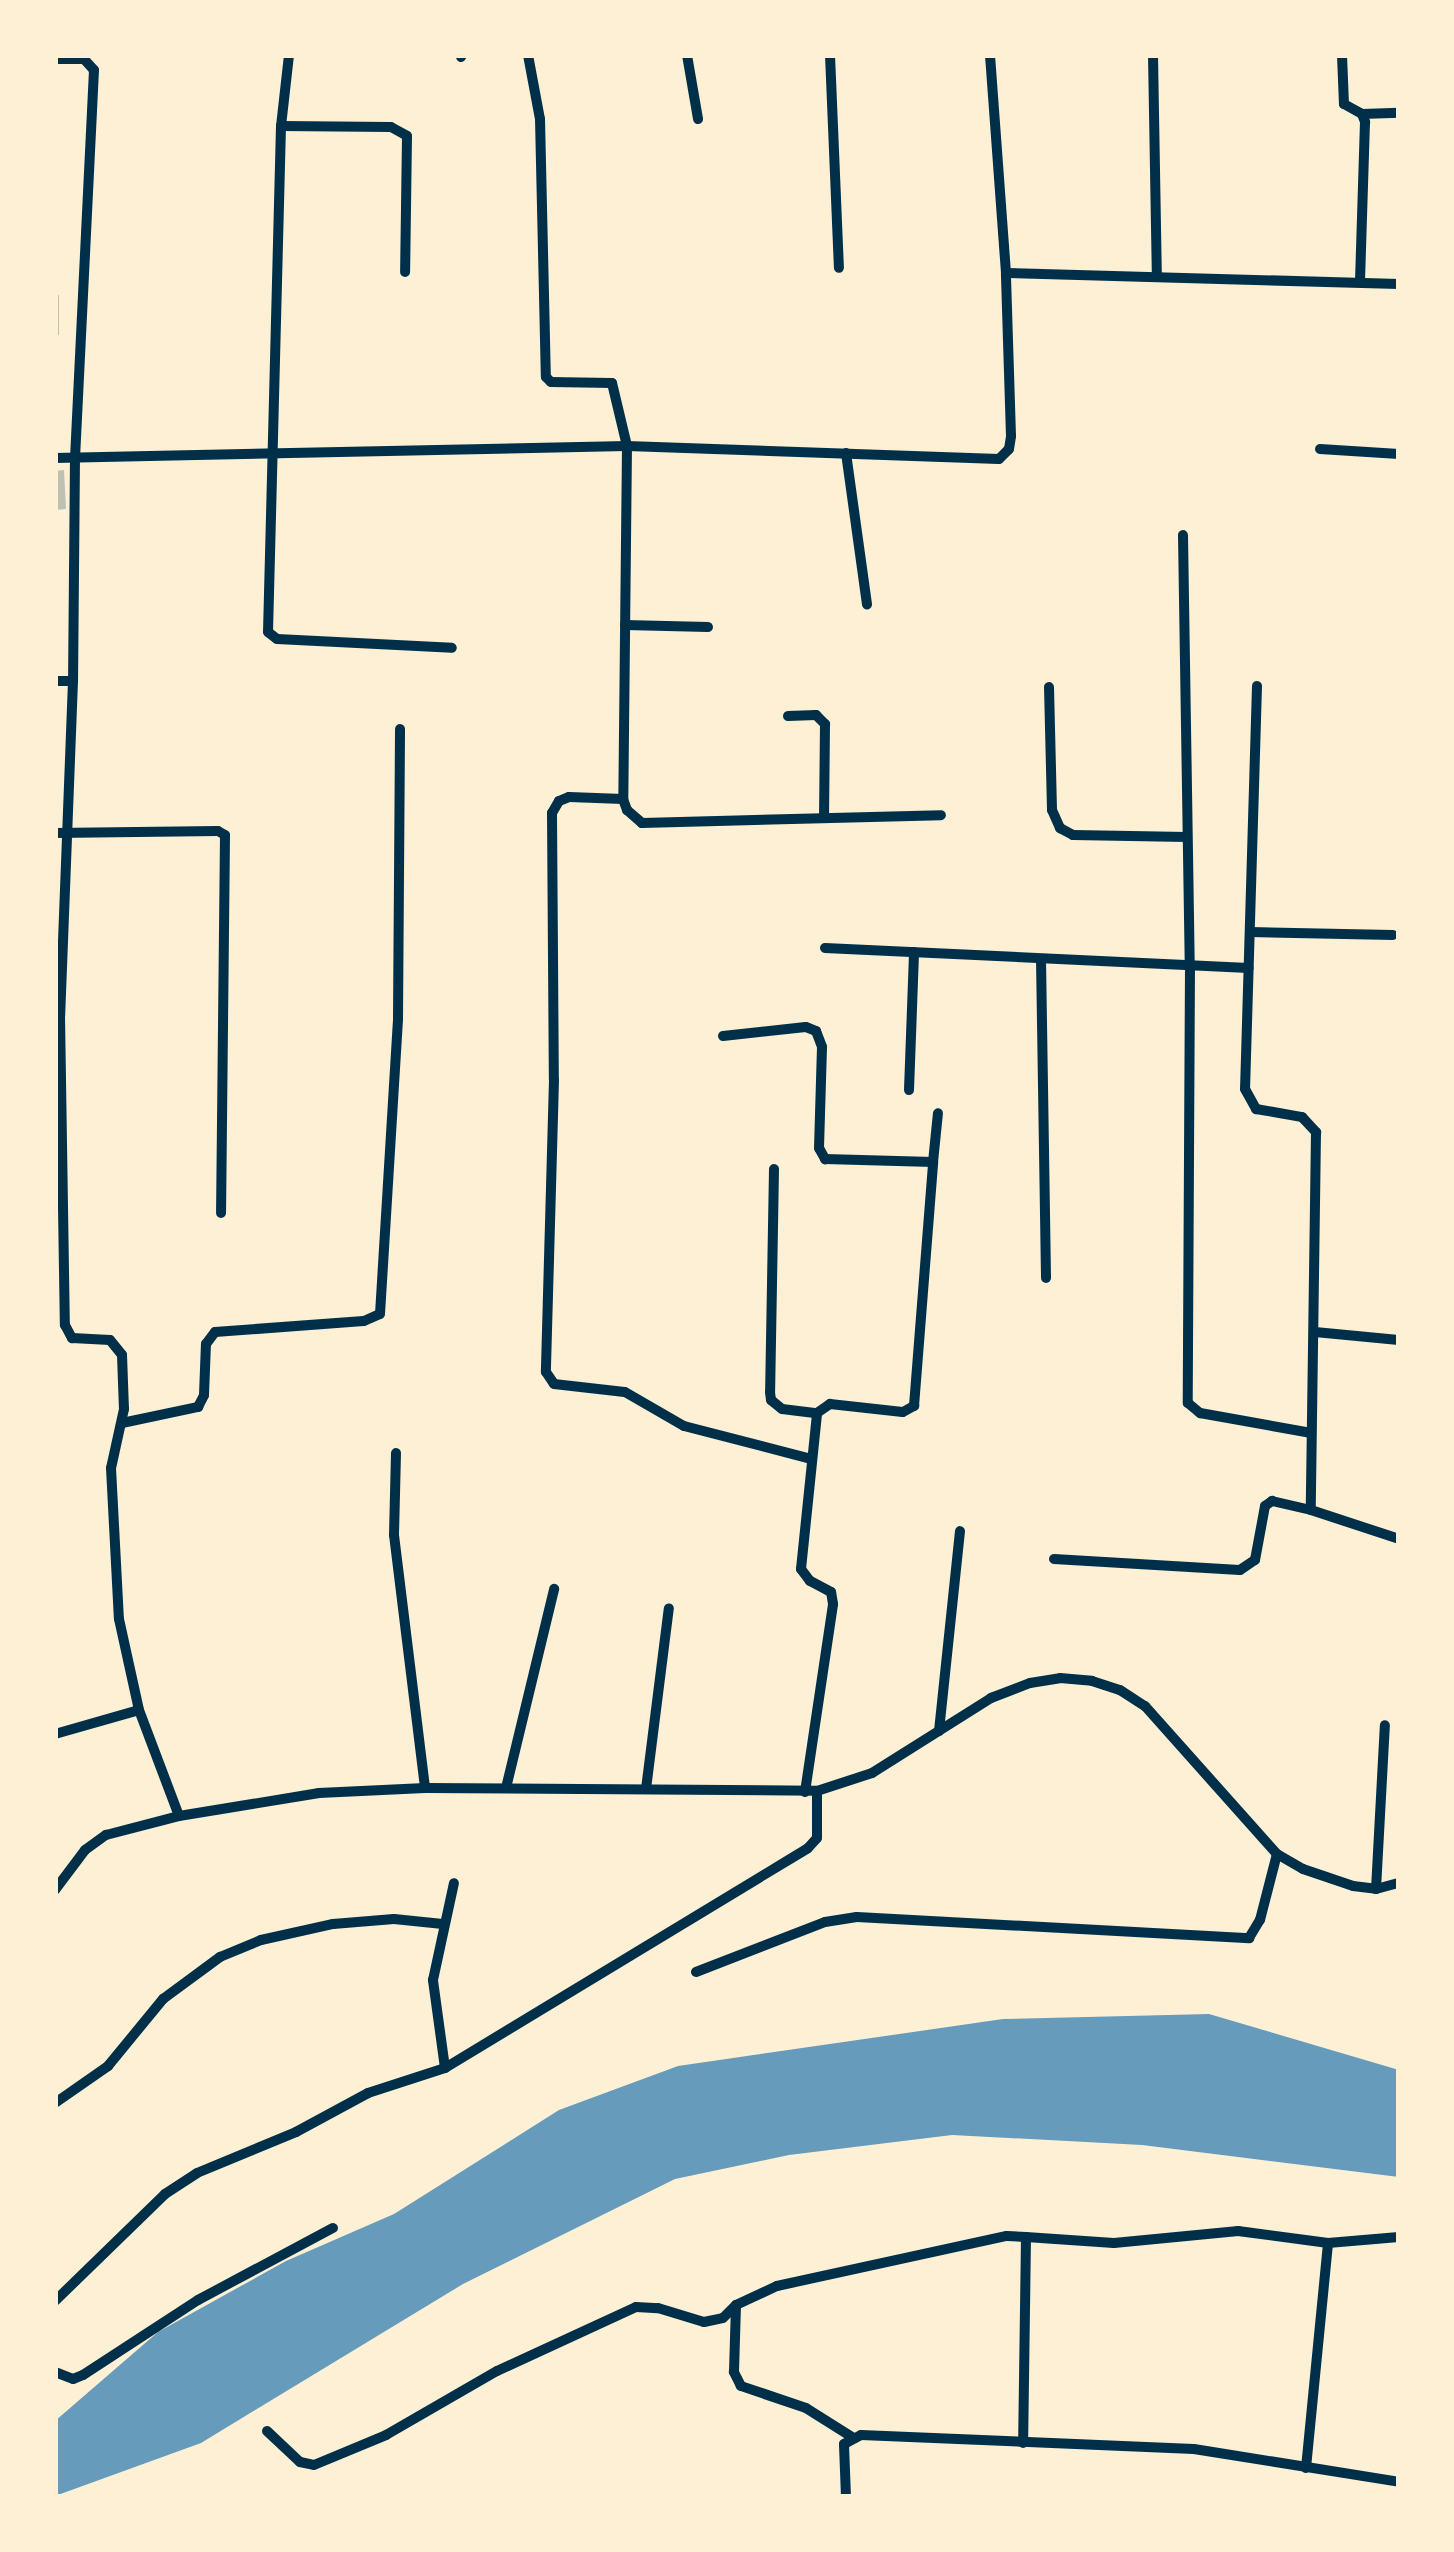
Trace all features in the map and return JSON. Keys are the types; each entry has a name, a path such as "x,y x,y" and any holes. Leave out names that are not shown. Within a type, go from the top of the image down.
{"street":[{"path":"289,55 281,126 267,628 270,636 452,648"},
{"path":"528,55 540,119 546,378 551,382 612,383 627,446 623,799 627,810 642,822 941,816"},
{"path":"687,55 698,119"},
{"path":"830,55 839,268"},
{"path":"55,458 627,446 993,461 1004,456 1011,442 1006,274 990,55"},
{"path":"1154,55 1157,277"},
{"path":"1342,55 1344,104 1362,114 1399,113"},
{"path":"55,59 84,59 94,70 75,457 72,681 61,833 57,1016 64,1325 72,1338 110,1340 120,1348 122,1423 111,1468 119,1619 138,1710 179,1816"},
{"path":"1360,281 1365,122 1362,114"},
{"path":"281,126 391,127 406,136 406,272"},
{"path":"1006,274 1399,284"},
{"path":"1320,449 1399,454"},
{"path":"846,453 867,604"},
{"path":"1184,535 1190,965 1188,1403 1200,1413 1311,1433"},
{"path":"625,626 708,627"},
{"path":"55,681 72,681"},
{"path":"1257,686 1248,1100 1264,1113 1309,1121 1316,1132 1311,1510"},
{"path":"1048,688 1052,810 1060,828 1073,835 1187,837"},
{"path":"788,716 816,715 826,724 824,818"},
{"path":"122,1423 198,1407 204,1395 206,1344 214,1332 364,1320 380,1314 398,1019 400,729"},
{"path":"623,799 569,798 559,801 552,813 554,1080 546,1372 554,1384 626,1392 684,1426 812,1459"},
{"path":"61,833 218,831 225,836 221,1213"},
{"path":"1250,932 1394,936"},
{"path":"825,948 1249,968"},
{"path":"909,1090 914,952"},
{"path":"1041,960 1046,1278"},
{"path":"722,1036 806,1027 816,1031 822,1047 821,1154 831,1160 933,1162"},
{"path":"774,1169 770,1392 782,1409 817,1414 830,1404 903,1412 914,1406 938,1113"},
{"path":"1315,1332 1399,1340"},
{"path":"55,2302 180,2183 220,2161 296,2132 368,2093 445,2068 808,1848 818,1838 811,1792 833,1598 801,1569 817,1414"},
{"path":"396,1453 394,1535 425,1788"},
{"path":"1054,1559 1240,1570 1255,1560 1265,1506 1272,1502 1311,1510 1399,1540"},
{"path":"938,1731 960,1531"},
{"path":"506,1788 554,1588"},
{"path":"646,1789 668,1608"},
{"path":"55,1890 95,1840 179,1816 318,1793 425,1788 811,1792 872,1773 991,1698 1030,1683 1060,1678 1092,1681 1120,1690 1145,1706 1277,1854 1324,1877 1376,1889 1399,1884"},
{"path":"55,1734 138,1710"},
{"path":"1376,1889 1385,1726"},
{"path":"696,1972 825,1922 857,1918 1249,1938 1260,1920 1277,1854"},
{"path":"445,2068 433,1980 442,1924 454,1883"},
{"path":"55,2103 108,2066 163,1999 220,1956 261,1940 334,1924 394,1920 442,1924"},
{"path":"55,2372 73,2379 83,2375 198,2300 333,2228"},
{"path":"268,2431 300,2462 314,2465 386,2435 497,2371 636,2306 658,2308 704,2322 723,2318 736,2306 777,2286 985,2239 1026,2237 1114,2243 1238,2232 1328,2243 1399,2237"},
{"path":"1023,2443 1026,2237"},
{"path":"1306,2468 1328,2243"},
{"path":"736,2306 736,2381 747,2390 806,2408 852,2436 1194,2449 1399,2482"},
{"path":"846,2497 842,2452 852,2436"}],"water":[{"path":"1209,2014 1399,2070 1399,2177 1142,2145 952,2135 789,2155 675,2179 463,2284 201,2443 55,2496 55,2421 158,2332 286,2261 394,2214 559,2110 678,2066 1003,2019"}],"building":[{"path":"55,295 59,295 59,335 55,335"},
{"path":"64,470 66,509 55,510 55,471"}]}
